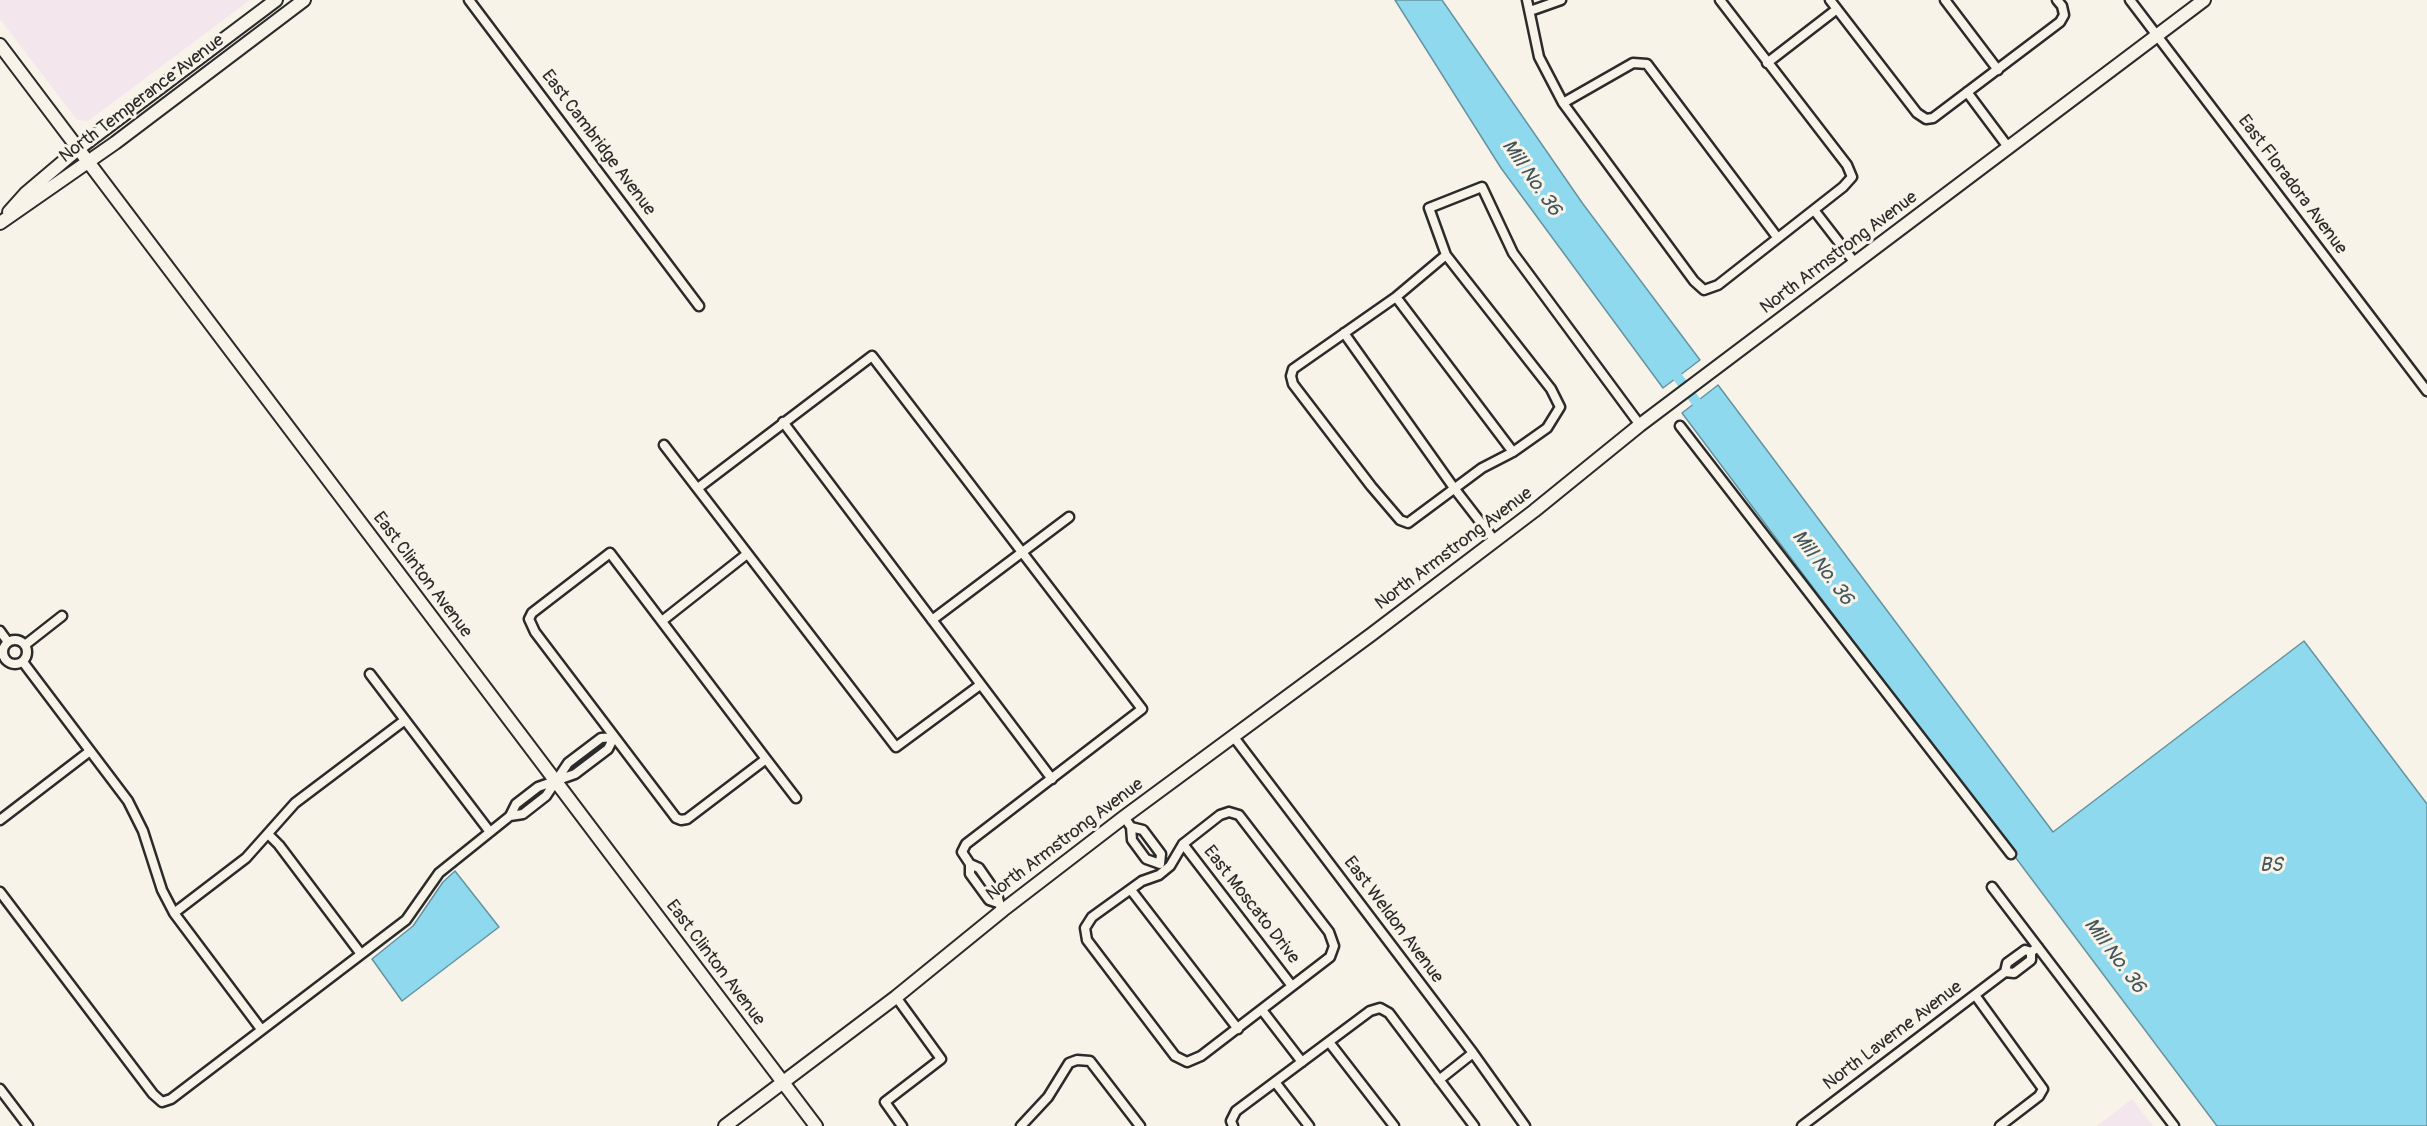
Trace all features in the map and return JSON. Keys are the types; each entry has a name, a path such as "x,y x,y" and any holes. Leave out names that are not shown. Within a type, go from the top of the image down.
{"street":[{"name":"North Temperance Avenue","path":"0,222 26,193 78,149 276,0"},
{"name":"North Temperance Avenue","path":"0,222 88,162 304,0"},
{"name":"East Cambridge Avenue","path":"469,0 699,306"},
{"path":"1527,0 1539,57 1563,103 1694,281 1704,290 1718,285 1843,187 1852,177 1847,165 1720,0"},
{"path":"1530,11 1561,0"},
{"path":"1830,0 1921,117 1926,119 1933,118 2060,22 2064,15 2062,6 2057,0"},
{"path":"1945,0 1998,70"},
{"name":"East Floradora Avenue","path":"2130,0 2427,391"},
{"name":"North Armstrong Avenue","path":"725,1126 896,997 1001,906 1127,822 1233,736 1495,541 1640,425 2204,0"},
{"path":"1767,63 1837,9"},
{"name":"East Clinton Avenue","path":"0,45 816,1126"},
{"path":"1563,103 1633,63 1647,64 1777,237"},
{"path":"1968,92 2008,147"},
{"path":"1446,255 1396,297 1293,369 1291,376 1293,384 1400,520 1408,523 1482,468 1513,452 1546,428 1555,418 1560,407 1551,389 1446,255 1429,208 1482,187 1513,253 1640,425"},
{"path":"1814,210 1855,263"},
{"path":"1396,297 1513,452"},
{"path":"1344,333 1454,488 1495,541"},
{"path":"698,488 872,356 1142,709 966,844 962,852 970,864 970,874 989,900 1001,906"},
{"path":"783,422 1052,779"},
{"path":"1680,426 2011,854"},
{"path":"664,445 896,747 980,684"},
{"path":"932,620 1069,517"},
{"path":"766,759 693,814 681,820 672,814 535,632 529,619 537,609 610,553 796,798"},
{"path":"662,621 747,554"},
{"path":"25,645 62,616"},
{"path":"0,631 8,642"},
{"path":"15,639 25,645 27,656 22,662 11,664 2,661 2,652 8,642 15,639"},
{"path":"22,662 135,814 162,890 174,913 261,1029"},
{"path":"370,674 490,832"},
{"path":"174,913 246,858 269,835 295,802 405,720"},
{"path":"555,782 575,774 609,749 614,736"},
{"path":"0,892 153,1094 162,1102 171,1099 406,920 439,873 510,816 523,814 546,796 568,764 601,738 614,736"},
{"name":"East Weldon Avenue","path":"1233,736 1473,1053 1525,1126"},
{"path":"0,820 90,751"},
{"path":"1229,812 1239,815 1329,932 1335,946 1330,957 1238,1029 1201,1056 1187,1062 1175,1056 1088,940 1085,928 1092,917 1163,867 1170,866 1183,844 1220,815 1229,812"},
{"path":"1127,822 1143,830 1161,854 1163,867"},
{"path":"1127,822 1132,840 1148,861 1163,867"},
{"path":"269,835 361,954"},
{"name":"East Moscato Drive","path":"1183,844 1292,986"},
{"path":"1143,854 1155,846"},
{"path":"1992,887 2035,950 2174,1126"},
{"path":"1131,890 1238,1029"},
{"name":"North Laverne Avenue","path":"1802,1126 2005,972 2014,973 2031,960 2035,950"},
{"path":"1975,995 2043,1089 2039,1096 2000,1126"},
{"path":"896,997 941,1059 885,1102 902,1126"},
{"path":"1233,1126 1232,1121 1236,1111 1370,1011 1380,1008 1389,1013 1474,1126"},
{"path":"1262,1010 1302,1062"},
{"path":"1329,1042 1394,1126"},
{"path":"1439,1080 1473,1053"},
{"path":"1020,1126 1048,1097 1069,1063 1077,1060 1090,1061 1140,1126"},
{"path":"1275,1082 1309,1126"},
{"path":"0,1089 28,1126"}],"shaded area":[{"path":"0,0 250,0 88,121 77,120 0,19"},
{"path":"2132,1099 2153,1126 2097,1126"}],"water":[{"path":"1395,0 1442,0 1583,204 1700,360 1663,388 1501,168"},
{"name":"BS","path":"1718,385 2053,832 2304,641 2427,804 2427,1126 2217,1126 1682,413"},
{"path":"455,871 499,927 402,1001 372,959 413,926 443,882"}],"waterway":[{"name":"Mill No. 36","path":"1670,367 1704,412"}]}
